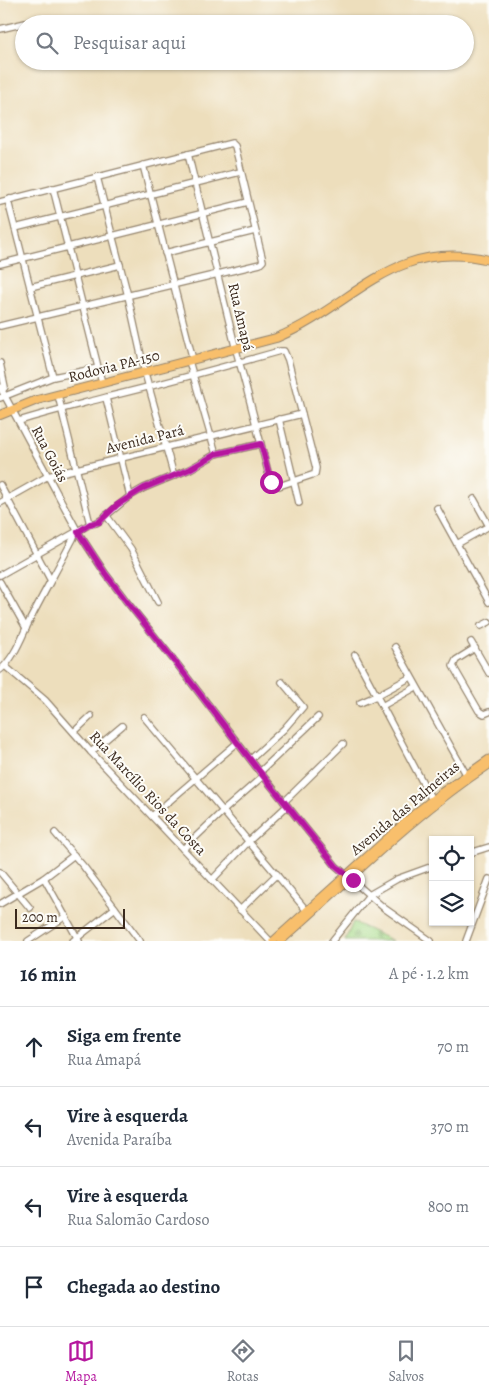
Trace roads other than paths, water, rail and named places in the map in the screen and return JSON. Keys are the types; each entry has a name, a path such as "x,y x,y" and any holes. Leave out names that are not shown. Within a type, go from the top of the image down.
{"highway":[{"name":"Rodovia PA-150","path":"0,415 11,409 58,395 236,350 288,333 382,274 403,264 433,256 468,256 489,260"}],"main road":[{"name":"Avenida das Palmeiras","path":"276,940 432,800 489,759"},
{"name":"Avenida das Palmeiras","path":"276,940 307,911 433,805 489,765"}],"street":[{"path":"0,29 15,25"},
{"path":"0,202 232,143 234,144 263,259 262,263 0,326"},
{"name":"Rua Amapá","path":"188,154 270,480 273,484 279,486 294,482"},
{"path":"143,165 194,375 216,454"},
{"path":"15,228 240,172"},
{"path":"98,176 145,373 174,476"},
{"path":"53,188 102,383"},
{"path":"10,199 8,201 53,377"},
{"path":"0,264 248,202"},
{"path":"165,253 255,231"},
{"path":"30,287 120,264"},
{"path":"18,420 284,351 287,356 316,468 314,475 294,482"},
{"path":"0,363 6,387 2,393"},
{"path":"2,393 53,377 98,368"},
{"name":"Rua Goiás","path":"2,393 48,476 76,533 117,589 286,804 348,877 421,938 431,941"},
{"path":"58,395 90,524"},
{"path":"106,398 130,496"},
{"name":"Avenida Pará","path":"0,503 48,476 302,414"},
{"path":"279,420 299,503"},
{"path":"0,575 90,524 96,523 130,496 144,488 174,476 216,454 261,444"},
{"path":"0,485 50,579"},
{"path":"457,544 489,526 474,499"},
{"path":"437,508 489,602"},
{"path":"106,515 131,549 158,602"},
{"path":"2,668 26,628 50,579 76,533"},
{"path":"0,582 26,628"},
{"path":"481,626 489,622"},
{"path":"471,642 489,672"},
{"path":"394,648 466,774"},
{"path":"475,648 456,660 453,666 480,711 484,714 489,712"},
{"path":"354,655 432,800"},
{"name":"Rua Marcílio Rios da Costa","path":"2,668 45,700 91,752 240,910 276,940"},
{"path":"360,702 376,696 411,677"},
{"path":"251,760 284,729 303,707 282,682"},
{"path":"382,706 416,687"},
{"path":"74,732 91,716"},
{"path":"144,717 307,911"},
{"path":"183,849 262,774 318,717"},
{"path":"91,752 122,726"},
{"path":"152,816 238,743"},
{"path":"212,880 343,744"},
{"path":"56,833 140,941"},
{"path":"474,852 489,846"},
{"path":"0,904 44,878 74,855"},
{"path":"332,941 369,895 397,879 429,867"},
{"path":"0,872 30,908"},
{"path":"240,910 277,874"},
{"path":"44,878 66,916 76,940 115,908"},
{"path":"466,941 489,879"},
{"path":"28,941 66,916"}]}
